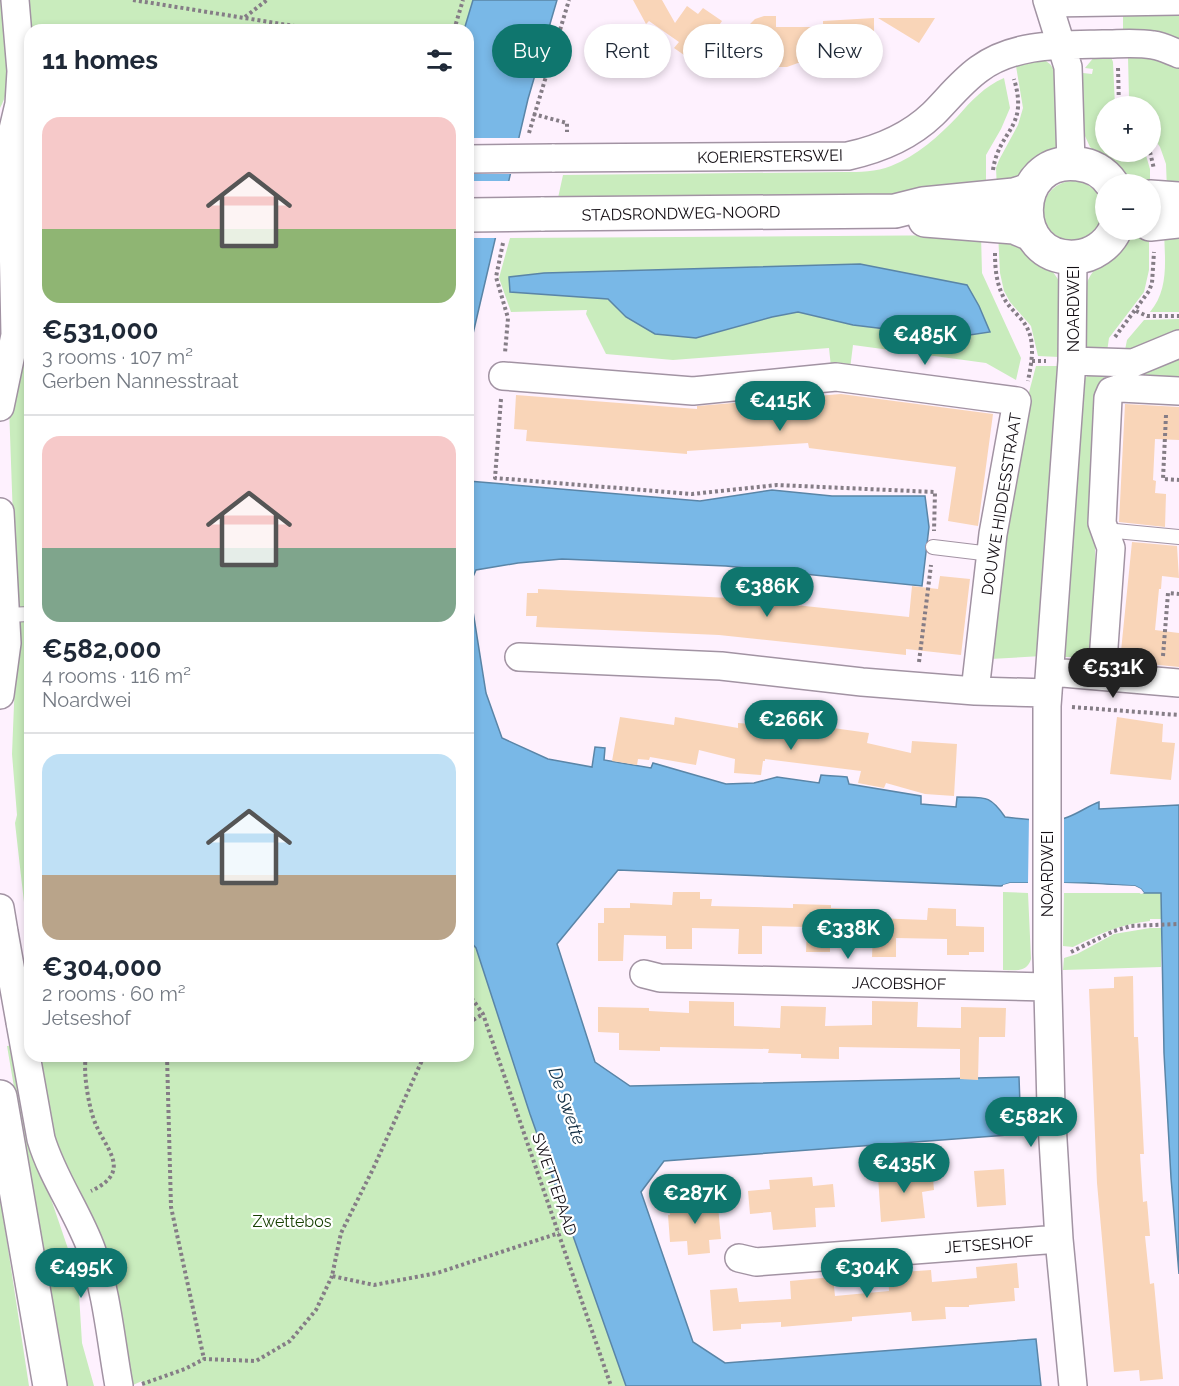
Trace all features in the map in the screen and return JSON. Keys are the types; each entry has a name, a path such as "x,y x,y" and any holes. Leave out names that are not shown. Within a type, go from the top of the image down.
{"main road":[{"path":"1102,174 1092,167 1071,163 1051,168 1035,181 1030,190 1025,212 1031,234 1039,244 1060,256 1084,256 1113,240"},
{"name":"STADSRONDWEG-NOORD","path":"474,215 895,211 923,204 1014,195 1030,190"},
{"name":"STADSRONDWEG-NOORD","path":"895,211 924,220 1014,227 1031,234"},
{"path":"0,1097 50,1386"}],"street":[{"path":"15,0 24,96"},
{"path":"1071,163 1068,67 1048,1 1179,1"},
{"name":"KOERIERSTERSWEI","path":"474,158 559,148 848,156 872,151 893,143 932,116 964,81 981,68 1033,47 1154,45 1179,54"},
{"path":"0,407 15,335 14,217 6,137 24,107"},
{"name":"NOARDWEI","path":"1073,257 1072,361 1049,690 1047,797 1047,987 1051,1107 1059,1239 1073,1386"},
{"name":"NOARDWEI","path":"1072,361 1133,363 1179,344"},
{"name":"DOUWE HIDDESSTRAAT","path":"503,376 693,392 836,376 1017,401 991,554 975,691"},
{"path":"1102,675 1111,549 1102,523 1108,398 1111,391 1120,388 1173,391"},
{"path":"0,512 18,615 7,643 0,694"},
{"path":"519,657 721,666 862,682 975,691 1049,690 1102,675 1170,682"},
{"path":"2,920 24,1044"},
{"name":"JACOBSHOF","path":"644,974 660,978 1047,987"},
{"path":"27,1062 41,1139 53,1173 84,1231 98,1269 119,1386"},
{"name":"JETSESHOF","path":"740,1258 756,1262 1059,1239"}],"lane":[{"path":"1105,530 1179,537"},
{"path":"933,547 991,554"}],"path":[{"path":"133,0 284,24"},
{"path":"244,17 267,0"},
{"path":"456,24 463,0"},
{"path":"1118,44 1119,96"},
{"path":"533,114 567,123 559,148"},
{"path":"1114,363 1114,338 1144,301 1152,283 1149,240"},
{"path":"1135,311 1147,316 1179,316"},
{"path":"1173,391 1163,479 1179,480"},
{"path":"1170,682 1168,593 1179,594"},
{"path":"1049,690 1179,716"},
{"path":"1047,953 1070,952 1114,931 1150,924 1179,924"},
{"name":"SWETTEPAAD","path":"474,1001 483,1014 611,1386"},
{"path":"474,1019 483,1014"},
{"path":"68,1202 102,1186 114,1169 112,1152 97,1128 93,1116 85,1073 86,1062"},
{"path":"167,1062 171,1207 204,1359"},
{"path":"137,1386 185,1369 204,1359 256,1361 290,1341 316,1310 332,1276 341,1233 421,1062"},
{"path":"332,1276 374,1285 437,1273 559,1233"}],"green space":[{"path":"0,0 3,0 8,79 0,108"},
{"path":"21,0 476,0 469,24 28,24"},
{"path":"1179,12 1179,44 1123,34 1123,13"},
{"path":"1095,56 1111,57 1113,62 1115,96 1095,96 1095,152 1085,136 1083,124 1082,78 1083,73 1092,74 1093,69 1085,68"},
{"path":"1151,56 1179,65 1179,191 1167,190 1166,164 1161,150 1161,96 1129,96 1128,57"},
{"path":"1043,59 1057,74 1058,143 1039,164 997,189 996,168 1018,125 1023,108 1016,66 1019,62"},
{"path":"1004,78 1010,108 986,155 986,189 918,199 558,198 563,175 874,171 901,162 927,145 979,94"},
{"path":"1105,162 1148,162 1150,169 1150,174 1118,174"},
{"path":"1073,181 1084,183 1094,190 1095,231 1090,236 1079,240 1067,240 1056,236 1048,228 1044,217 1044,205 1048,194 1056,186"},
{"path":"1179,231 1179,312 1150,312 1163,284 1164,232"},
{"path":"998,232 1015,239 1034,253 1051,269 1061,285 1059,357 1038,356 1031,326 1010,302 1004,291 1000,273"},
{"path":"981,235 982,273 1021,358 1016,380 986,363 853,345 850,369 831,367 829,348 673,360 606,354 586,314 587,310 511,312 499,278 510,238","holes":["860,264 967,285 989,331 963,336 941,323 894,330 853,325 798,312 696,338 655,333 626,317 608,299 510,292 510,277 544,273"]},
{"path":"1128,240 1149,240 1149,270 1144,292 1109,338 1107,352 1090,351 1085,347 1086,285 1103,260"},
{"path":"1179,319 1179,333 1124,355 1127,340 1144,320"},
{"path":"24,346 24,902 15,823 17,815 12,754 17,631 9,406"},
{"path":"1179,354 1179,382 1128,376"},
{"path":"1036,366 1059,366 1042,656 990,659 1003,539 1030,397 1028,396"},
{"path":"1106,371 1103,384 1095,400 1095,657 1060,657 1082,381 1092,372"},
{"path":"1003,892 1028,893 1031,959 1026,967 1020,970 1003,970"},
{"path":"1064,893 1161,893 1161,919 1150,919 1150,921 1120,927 1073,947 1063,946"},
{"path":"1161,928 1161,967 1063,970 1064,958 1077,954 1114,934"},
{"name":"Zwettebos","path":"474,939 627,1386 144,1386 142,1381 133,1385 121,1323 52,1151 36,1062 474,1062"},
{"path":"14,1045 35,1152 78,1278 82,1343 94,1386 65,1386 7,1046"},
{"path":"0,1196 29,1386 0,1386"}],"water":[{"path":"473,0 557,0 550,24 492,24 492,78 534,78 474,329 474,24 466,24"},
{"path":"860,264 967,285 990,332 963,336 941,323 894,330 853,325 798,312 696,338 655,334 626,317 608,299 510,292 509,277 544,273"},
{"path":"474,482 700,501 772,490 832,496 925,496 929,527 922,586 726,566 562,559 476,570 474,575"},
{"name":"De Swette","path":"474,617 486,693 502,738 548,759 592,767 595,747 605,748 604,760 651,768 653,763 726,784 754,783 777,777 819,783 821,775 847,777 849,784 921,796 921,804 956,807 957,797 985,798 990,800 1005,817 1028,819 1062,819 1099,802 1099,809 1179,805 1179,1274 1164,1053 1161,893 1144,893 1135,886 1087,883 1010,883 1001,886 618,870 557,944 595,1062 630,1086 1019,1077 1021,1134 664,1161 641,1192 693,1342 725,1363 1036,1339 1041,1386 626,1386 530,1114 474,946"}],"pier":[{"path":"474,138 522,138 514,174 474,174"},
{"path":"474,181 512,181 499,238 474,238"},
{"path":"1064,815 1064,883 1135,886 1144,893 1141,894 1134,889 1086,886 1010,886 1003,888 1003,885 1010,883 1028,883 1029,817"}],"building":[{"path":"633,0 662,0 675,23 687,6 698,14 703,8 722,21 720,24 683,24 683,54 674,48 679,42 671,36 671,24 653,24 649,21 646,24"},
{"path":"776,16 776,24 750,24 755,19"},
{"path":"874,18 874,24 823,24 823,21"},
{"path":"878,18 935,18 919,43"},
{"path":"784,27 796,27 796,64 784,67"},
{"path":"841,394 993,414 978,526 948,521 956,467 809,448 808,443 687,451 687,454 526,441 527,430 514,429 516,395 697,409 697,406"},
{"path":"1125,404 1179,407 1179,440 1155,439 1153,480 1156,481 1155,493 1166,494 1165,527 1119,522"},
{"path":"1132,542 1177,546 1179,578 1162,576 1155,630 1179,633 1179,667 1120,661"},
{"path":"940,576 970,579 961,655 906,649 906,655 719,635 536,627 537,616 526,616 527,593 538,593 538,589 730,598 909,617 912,586 938,589"},
{"path":"620,717 674,725 675,717 738,728 738,723 790,727 790,722 869,733 867,743 911,753 912,741 957,744 954,796 925,794 886,783 884,788 858,783 861,771 765,759 761,775 734,773 735,759 699,750 696,765 650,757 649,760 638,759 637,765 612,761"},
{"path":"1117,717 1163,724 1162,742 1175,743 1171,780 1110,774"},
{"path":"673,892 700,892 700,899 712,899 711,906 793,908 793,904 831,905 831,908 875,910 874,918 927,920 928,908 956,909 956,926 984,927 984,952 947,955 947,939 896,938 896,957 872,957 873,932 830,931 830,952 806,952 807,927 762,926 762,954 738,954 739,929 692,928 692,949 666,949 666,936 624,935 623,961 598,961 598,923 604,923 604,908 630,908 630,903 672,905"},
{"path":"1133,976 1134,1037 1138,1037 1144,1154 1140,1154 1143,1202 1147,1201 1150,1236 1145,1236 1150,1284 1154,1283 1163,1379 1140,1381 1139,1370 1114,1372 1097,1183 1089,989 1114,988 1114,977"},
{"path":"689,1001 734,1002 734,1026 780,1028 781,1006 826,1007 825,1026 872,1025 872,1001 918,1002 917,1027 961,1028 961,1007 1006,1008 1005,1037 979,1037 978,1080 960,1079 960,1049 839,1047 839,1059 801,1058 801,1054 768,1053 769,1049 660,1047 660,1051 619,1050 619,1033 598,1032 598,1007 649,1008 649,1011 689,1013"},
{"path":"932,1168 934,1190 922,1192 925,1218 881,1222 878,1176 899,1174 898,1171"},
{"path":"1004,1169 1006,1205 977,1207 974,1171"},
{"path":"812,1177 813,1186 833,1184 835,1207 815,1208 816,1227 773,1230 771,1212 750,1214 748,1191 770,1189 769,1180"},
{"path":"706,1196 706,1207 718,1206 721,1239 709,1240 710,1253 688,1255 687,1241 670,1242 669,1210 685,1209 684,1197"},
{"path":"1017,1263 1019,1288 1014,1288 1015,1301 969,1305 969,1307 945,1307 946,1319 912,1321 911,1312 852,1317 852,1321 781,1327 781,1322 741,1324 741,1329 713,1331 710,1290 737,1288 739,1302 791,1299 790,1281 833,1277 835,1296 889,1291 888,1273 931,1270 932,1282 977,1278 976,1267"}]}
